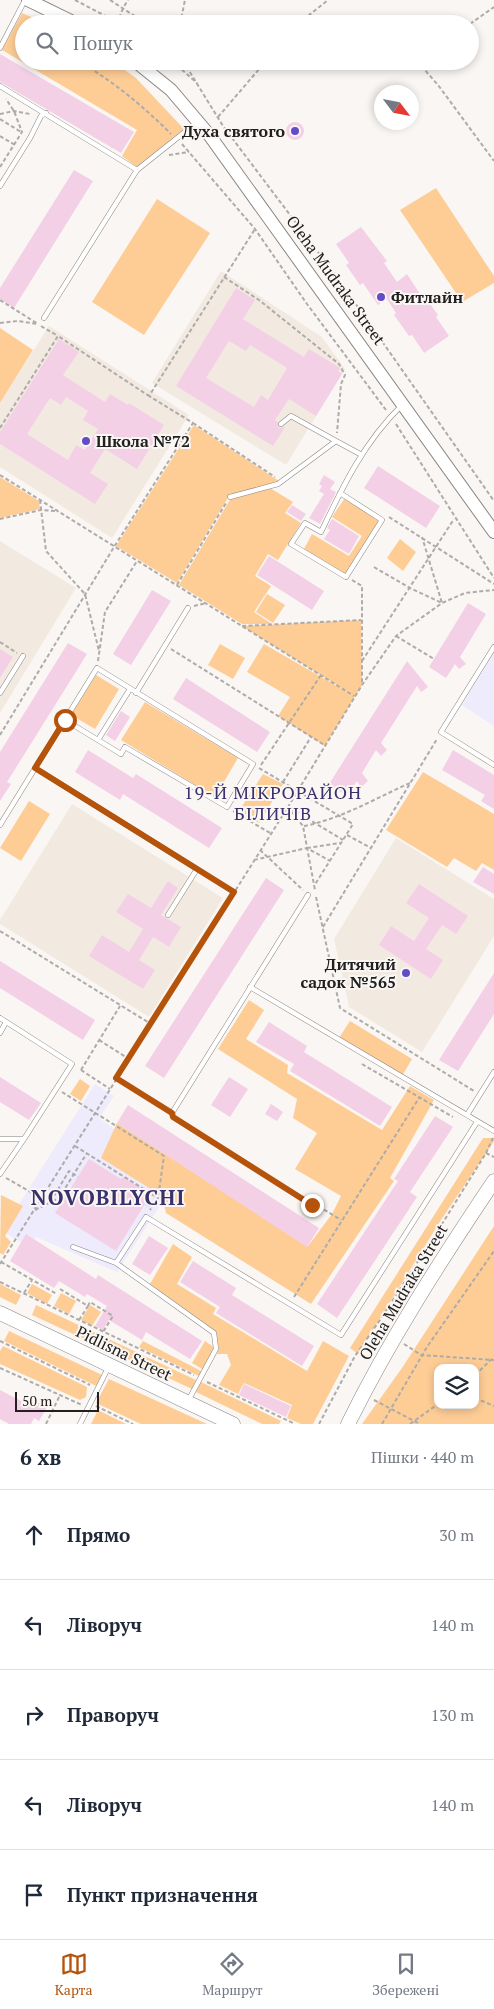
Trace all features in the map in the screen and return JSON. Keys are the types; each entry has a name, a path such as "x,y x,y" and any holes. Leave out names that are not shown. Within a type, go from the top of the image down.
{"main road":[{"name":"Oleha Mudraka Street","path":"348,1424 394,1338 430,1277 494,1181"},
{"name":"Pidlisna Street","path":"0,1313 233,1424"}],"street":[{"path":"27,0 58,15"},
{"name":"Oleha Mudraka Street","path":"146,70 170,90 199,121 494,532"}],"lane":[{"path":"19,15 27,0"},
{"path":"0,48 15,21"},
{"path":"0,87 137,170"},
{"path":"0,186 43,114"},
{"path":"44,318 137,170 199,121"},
{"path":"340,493 382,520 346,577 291,544 305,523 321,532 340,493 360,454 403,404"},
{"path":"281,424 291,416 360,454"},
{"path":"230,497 278,484 336,441"},
{"path":"136,693 188,608"},
{"path":"494,647 441,732 494,765"},
{"path":"0,693 22,656"},
{"path":"0,825 97,668 253,764 227,807 125,747 121,754 65,720"},
{"path":"98,740 130,689"},
{"path":"35,768 197,869 168,915"},
{"path":"172,1113 308,895"},
{"path":"250,987 494,1131"},
{"path":"0,1018 72,1064 0,1174"},
{"path":"0,1033 6,1022"},
{"path":"467,1116 494,1072"},
{"path":"116,1263 146,1216 341,1335 477,1122"},
{"path":"0,1139 24,1139"},
{"path":"73,1247 116,1263 214,1333 216,1349 187,1402"},
{"path":"80,1424 110,1365"}],"path":[{"path":"75,0 104,15"},
{"path":"110,0 134,15"},
{"path":"120,15 128,0"},
{"path":"182,15 185,0"},
{"path":"307,15 328,0"},
{"path":"479,18 494,7"},
{"path":"93,70 142,106 176,139 255,229 307,304 391,416 494,578"},
{"path":"182,70 198,85"},
{"path":"189,70 218,117 339,280 494,501"},
{"path":"218,117 258,70"},
{"path":"424,70 494,161"},
{"path":"5,97 14,111 22,132"},
{"path":"0,114 14,111 43,114"},
{"path":"0,119 30,138"},
{"path":"0,167 22,132"},
{"path":"0,136 23,150"},
{"path":"152,158 189,152"},
{"path":"150,396 255,229"},
{"path":"224,277 258,300 339,364 345,375 341,384 336,441"},
{"path":"0,300 40,325 18,321 0,323"},
{"path":"46,329 282,481"},
{"path":"0,428 58,336"},
{"path":"0,734 114,547 193,423"},
{"path":"0,475 355,697"},
{"path":"177,585 230,497"},
{"path":"40,500 46,551 86,594 100,651"},
{"path":"0,519 41,510 58,512"},
{"path":"382,513 494,584"},
{"path":"362,661 455,518"},
{"path":"422,538 442,603"},
{"path":"97,668 105,612 138,561"},
{"path":"374,567 410,588 442,603"},
{"path":"346,577 362,586 362,685"},
{"path":"57,1294 1,1263 4,1257 288,807 362,685 396,636 442,603 465,593 494,590"},
{"path":"242,626 361,620"},
{"path":"396,636 434,658"},
{"path":"0,642 22,656"},
{"path":"165,646 326,746"},
{"path":"255,775 321,675"},
{"path":"323,927 441,732"},
{"path":"283,782 310,737"},
{"path":"253,764 353,824 308,895 260,850"},
{"path":"303,826 316,824 339,815 410,783"},
{"path":"232,811 237,804"},
{"path":"227,807 271,834"},
{"path":"288,807 342,842"},
{"path":"288,807 303,826 340,1008 480,1094"},
{"path":"346,835 371,848"},
{"path":"254,860 342,842"},
{"path":"307,848 330,861"},
{"path":"197,869 234,892"},
{"path":"0,931 151,1024"},
{"path":"81,1070 121,1005"},
{"path":"99,1040 129,1059"},
{"path":"72,1064 110,1089"},
{"path":"116,1078 172,1113 173,1117 312,1205 315,1204 341,1220"},
{"path":"56,1088 164,1156 158,1198 146,1216"},
{"path":"290,1303 419,1098"},
{"path":"319,1424 355,1356 382,1317 486,1153 494,1136"},
{"path":"74,1146 158,1198"},
{"path":"486,1153 494,1157"},
{"path":"33,1211 58,1198 87,1154"},
{"path":"50,1202 70,1172 78,1177"},
{"path":"0,1174 41,1198"},
{"path":"146,1204 152,1208"},
{"path":"382,1424 421,1355 494,1251"},
{"path":"0,1255 4,1257"},
{"path":"24,1294 32,1280"},
{"path":"0,1282 295,1424"},
{"path":"60,1289 88,1306"},
{"path":"79,1320 90,1302 113,1316 103,1332"},
{"path":"394,1338 421,1355 494,1359"},
{"path":"0,1341 91,1385 91,1404"},
{"path":"479,1372 494,1359"},
{"path":"0,1368 84,1405 91,1404 133,1424"},
{"path":"363,1394 420,1424"},
{"path":"46,1424 60,1395"},
{"path":"479,1400 494,1406"},
{"path":"410,1424 434,1407"}],"shaded area":[{"path":"15,26 15,58 2,50"},
{"path":"36,70 125,70 136,78 184,129 137,167 122,156 137,130"},
{"path":"436,188 494,276 494,283 462,302 400,210"},
{"path":"157,199 210,233 144,335 92,302"},
{"path":"221,271 322,337 345,369 286,465 152,383"},
{"name":"Школа №72","path":"49,326 189,415 112,538 0,467 0,403"},
{"path":"0,328 33,350 0,403"},
{"path":"194,425 279,481 229,496 177,583 116,546"},
{"path":"0,477 39,501 40,509 0,518"},
{"path":"270,488 293,502 285,513 301,523 278,560 268,554 255,576 271,586 254,612 272,624 242,624 179,585 231,498"},
{"path":"345,498 381,521 346,575 304,549 312,534 349,556 362,536 332,517"},
{"path":"400,539 416,552 403,571 387,558"},
{"path":"0,541 76,588 0,713"},
{"path":"267,594 285,605 273,623 256,612"},
{"path":"361,620 362,685 325,746 278,716 290,697 247,672 264,644 354,696 242,626"},
{"path":"220,644 245,658 233,679 208,665"},
{"path":"494,653 494,726 462,705"},
{"path":"96,675 119,689 95,729 71,715"},
{"path":"145,702 238,758 215,797 121,740"},
{"path":"423,772 494,814 494,870 482,863 476,871 454,858 447,867 386,830"},
{"path":"263,774 283,784 259,823 239,811"},
{"path":"29,801 50,814 21,861 0,848"},
{"path":"72,804 223,898 149,1017 0,924 0,920"},
{"name":"Дитячий садок №565","path":"396,838 494,899 494,936 422,1052 349,1007 334,939"},
{"path":"249,1000 264,1010 246,1039 288,1065 287,1073 382,1130 410,1086 434,1100 390,1178 394,1181 311,1304 166,1213 162,1196 101,1158 117,1123 308,1246 332,1214 341,1196 295,1169 317,1133 293,1118 297,1099 218,1049"},
{"path":"350,1021 412,1059 402,1076 339,1038"},
{"path":"80,1079 90,1086 81,1101 70,1094"},
{"path":"95,1084 114,1096 99,1118 117,1131 166,1196 117,1272 36,1237 29,1247 2,1231"},
{"path":"483,1138 494,1138 494,1141 441,1220 358,1354 350,1348"},
{"path":"1,1195 23,1206 5,1236 11,1242 3,1255 0,1253"},
{"path":"494,1226 494,1424 362,1424 402,1368"},
{"path":"173,1244 192,1257 177,1284 216,1308 213,1314 307,1371 323,1341 349,1356 313,1424 301,1424 287,1418 292,1405 244,1383 238,1394 219,1385 231,1365 227,1354 217,1354 219,1349 216,1333 150,1284"},
{"path":"0,1284 21,1295 16,1305 0,1297"},
{"path":"32,1284 52,1295 47,1304 27,1293"},
{"path":"61,1293 76,1301 69,1314 54,1306"},
{"path":"36,1305 196,1380 192,1389 32,1315"},
{"path":"90,1305 101,1312 92,1326 81,1320"},
{"path":"9,1331 102,1375 96,1386 4,1341"},
{"path":"143,1341 203,1372 199,1376 139,1347"},
{"path":"205,1341 215,1348 204,1370 192,1363"},
{"path":"3,1346 87,1387 86,1397 80,1400 0,1364 0,1351"},
{"path":"109,1379 207,1424 141,1424 96,1403"},
{"path":"201,1382 281,1421 279,1424 262,1424 196,1392"},
{"path":"98,1410 126,1424 91,1424"}],"building":[{"path":"0,54 15,63 15,70 27,70 134,132 121,153 0,82"},
{"name":"Духа святого","path":"291,122 299,122 304,127 302,138 291,140 286,135 286,127"},
{"path":"74,170 93,181 14,308 0,299 0,288"},
{"path":"361,227 387,261 384,263 397,282 407,274 424,300 426,298 438,315 436,317 449,336 424,353 412,335 409,336 394,315 396,313 387,299 378,305 363,283 360,285 346,265 349,263 336,244"},
{"path":"236,288 255,300 243,319 304,357 309,349 340,368 338,371 342,374 316,416 289,399 275,420 278,422 279,428 285,427 273,446 176,386","holes":["229,341 246,351 250,345 287,368 268,400 261,395 254,407 206,378"]},
{"path":"59,339 79,352 63,375 105,402 110,394 128,405 129,403 164,425 137,469 105,449 90,473 108,484 95,504 0,444 0,432","holes":["66,397 88,411 83,420 98,429 85,450 76,445 68,460 27,434 50,398 61,405"]},
{"path":"378,466 440,506 426,528 364,488"},
{"path":"324,475 335,482 330,489 336,492 320,524 309,518 324,494 319,491 322,486 319,484"},
{"path":"292,505 306,514 301,521 287,512"},
{"path":"332,519 359,536 349,554 324,539 330,530 327,528"},
{"path":"269,556 324,591 312,610 257,575"},
{"path":"152,590 171,601 131,665 113,654"},
{"path":"468,603 486,614 460,657 466,664 459,669 455,664 446,678 429,667"},
{"path":"68,643 87,654 7,782 11,784 0,801 0,752"},
{"path":"0,649 13,657 0,678"},
{"path":"407,661 428,687 421,692 417,686 381,743 387,750 381,756 376,750 362,773 368,781 361,787 357,781 347,796 329,784"},
{"path":"186,678 270,732 257,752 173,699"},
{"path":"121,711 130,717 115,741 106,735"},
{"path":"88,750 133,778 136,774 222,828 209,848 123,794 120,800 75,772"},
{"path":"453,750 494,775 494,809 481,801 485,795 442,770"},
{"path":"483,867 494,874 494,894 473,882"},
{"path":"266,878 284,890 164,1078 145,1066"},
{"path":"168,881 178,888 161,915 181,927 169,947 153,937 139,960 155,970 143,989 89,956 102,935 129,952 143,929 116,912 128,894 151,908"},
{"path":"419,884 468,916 456,934 442,925 426,949 443,960 431,979 379,945 391,926 414,941 429,918 406,903"},
{"path":"0,961 95,1020 83,1040 0,988"},
{"path":"494,973 494,1014 458,1071 439,1060"},
{"path":"269,1022 307,1046 304,1052 392,1107 380,1126 290,1071 294,1064 256,1042"},
{"path":"0,1077 41,1103 29,1120 0,1102"},
{"path":"229,1077 248,1089 230,1117 211,1105"},
{"path":"271,1104 283,1112 277,1121 265,1114"},
{"path":"128,1105 319,1228 307,1247 117,1123"},
{"path":"435,1116 453,1127 410,1192 417,1197 337,1318 317,1304 398,1181 394,1179"},
{"path":"89,1159 121,1179 123,1177 151,1194 116,1251 55,1213"},
{"path":"26,1234 96,1279 98,1275 202,1341 190,1359 146,1332 142,1340 109,1320 103,1330 95,1326 107,1306 87,1294 85,1297 59,1281 54,1288 10,1261"},
{"path":"149,1236 168,1248 150,1275 132,1264"},
{"path":"193,1261 236,1288 232,1295 314,1346 302,1366 216,1313 220,1307 180,1282"},
{"path":"244,1384 291,1406 286,1417 239,1395"},
{"path":"0,1390 21,1401 23,1398 47,1407 39,1421 34,1418 31,1424 9,1424 0,1419"}],"place":[{"name":"Духа святого","path":"295,131"},
{"name":"Фитлайн","path":"381,297"},
{"name":"Школа №72","path":"86,441"},
{"name":"Дитячий садок №565","path":"406,973"}],"district":[{"name":"19-Й МІКРОРАЙОН БІЛИЧІВ","path":"273,802"},
{"name":"NOVOBILYCHI","path":"108,1197"}],"route":[{"path":"65,720 35,768 234,892 116,1078 172,1113 173,1117 312,1205"}]}
